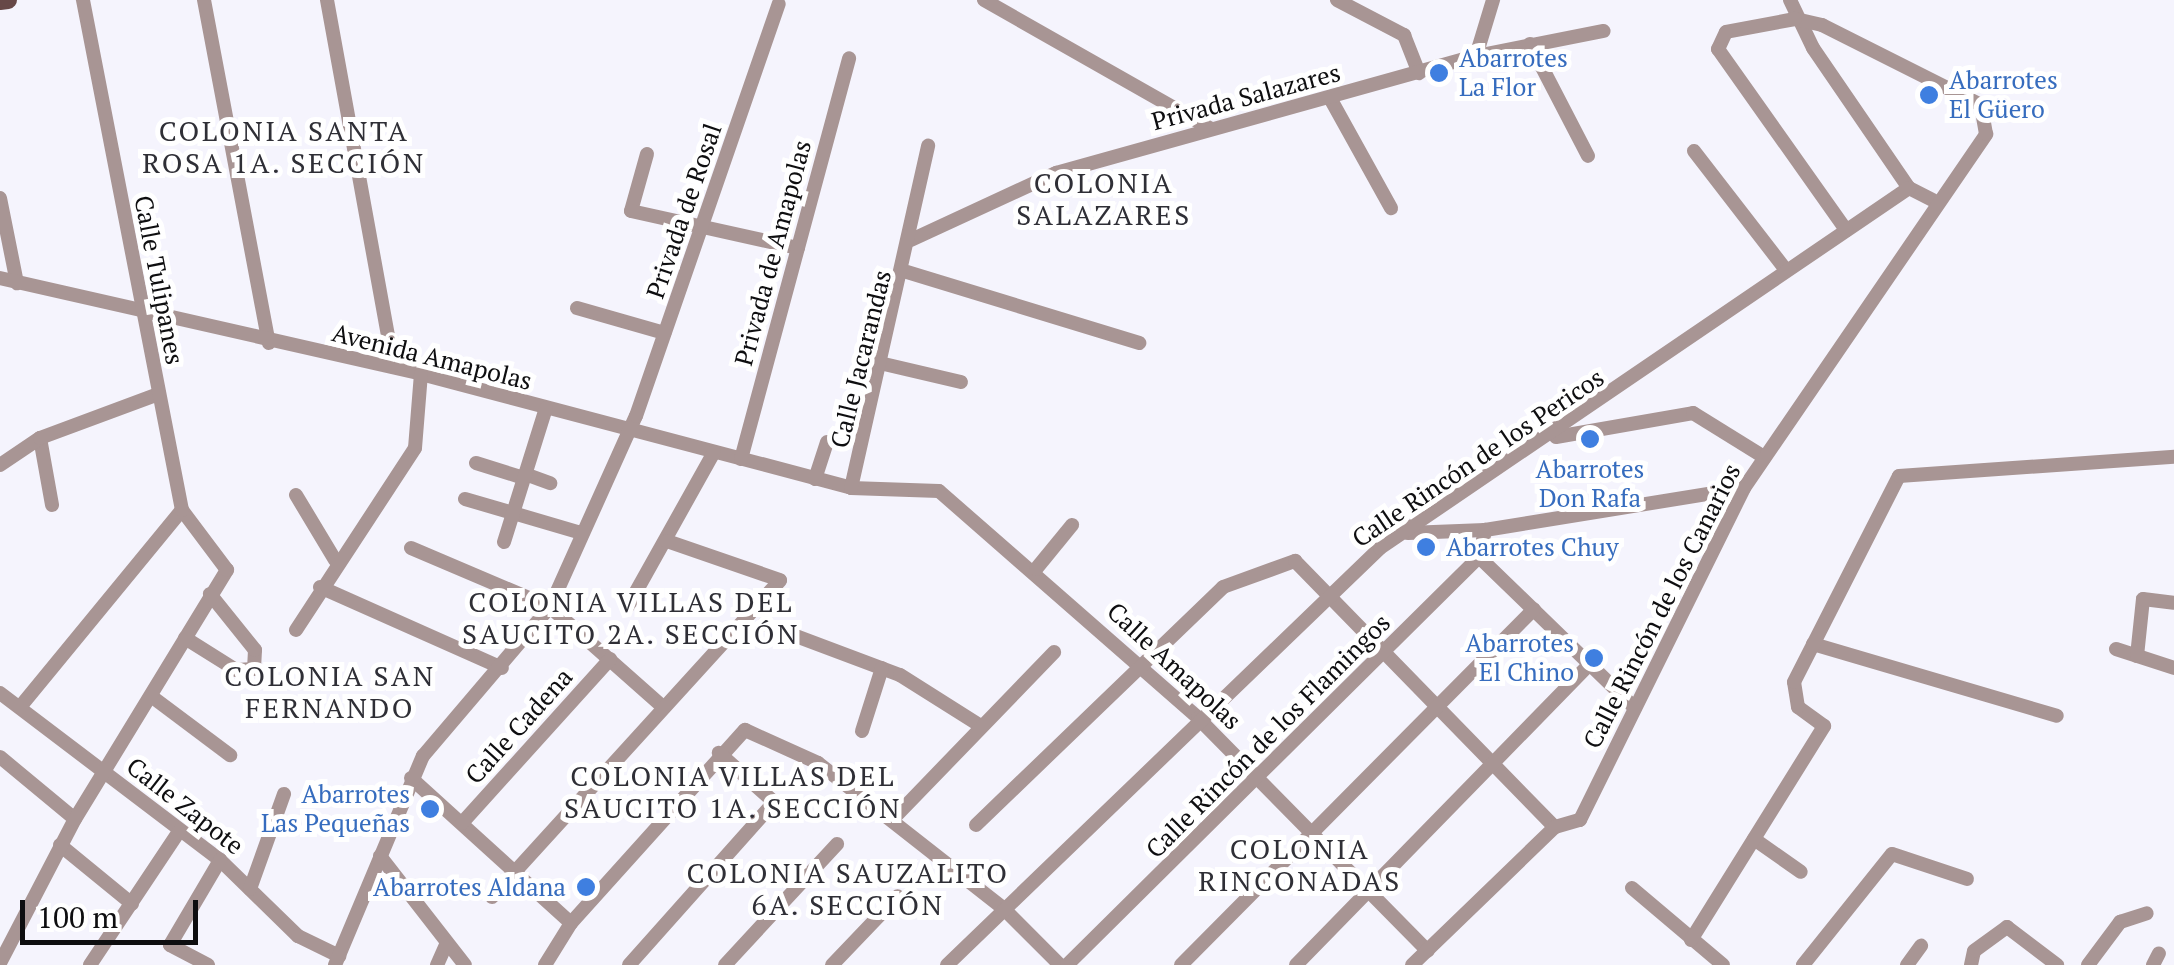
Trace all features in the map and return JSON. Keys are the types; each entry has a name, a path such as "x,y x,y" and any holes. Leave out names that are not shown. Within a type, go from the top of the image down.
{"main road":[{"path":"0,2 8,0"}],"street":[{"name":"Calle Tulipanes","path":"82,0 182,510"},
{"path":"204,0 269,342"},
{"path":"327,0 394,367"},
{"path":"984,0 1211,129"},
{"path":"1337,0 1404,34 1419,73"},
{"path":"1476,56 1493,0"},
{"path":"1790,0 1795,19 1910,188 1932,200"},
{"name":"Privada de Rosal","path":"337,960 411,778 550,608 578,532 628,430 666,333 779,4"},
{"path":"1795,19 1718,39 1846,230"},
{"name":"Calle Rincón de los Canarios","path":"1412,965 1556,827 1580,820 1744,488 1932,200 1986,134 1980,105 1795,19"},
{"name":"Privada Salazares","path":"912,240 999,193 1211,129 1476,56 1604,32"},
{"path":"1530,44 1588,156"},
{"name":"Privada de Amapolas","path":"741,458 849,58"},
{"path":"1330,98 1390,208"},
{"name":"Calle Jacarandas","path":"852,488 907,272 928,146"},
{"path":"1694,151 1786,270"},
{"path":"647,154 631,211 798,248"},
{"name":"Calle Rincón de los Pericos","path":"947,965 1330,593 1404,534 1551,438 1786,270 1910,188"},
{"path":"0,198 17,283"},
{"path":"907,272 1139,344"},
{"name":"Avenida Amapolas","path":"0,278 269,342 394,367 852,488"},
{"path":"577,308 666,333"},
{"path":"884,364 961,382"},
{"path":"296,630 336,560 414,448 421,374"},
{"path":"0,465 40,438 158,394"},
{"path":"504,542 546,408"},
{"path":"1551,438 1692,413 1764,457"},
{"path":"40,438 52,505"},
{"path":"815,479 826,442"},
{"path":"628,606 714,452"},
{"path":"1691,940 1824,726 1794,695 1813,644 1899,476 2174,457"},
{"path":"476,464 550,483"},
{"name":"Calle Amapolas","path":"852,488 939,491 1036,570 1198,718 1428,951"},
{"path":"1404,534 1485,530 1744,488"},
{"path":"296,496 336,560"},
{"path":"464,499 514,510 578,532"},
{"path":"0,963 75,819 227,570 182,510 20,707"},
{"path":"1036,570 1072,526"},
{"name":"Calle Rincón de los Flamingos","path":"1067,965 1478,557 1485,530"},
{"path":"492,897 780,580 666,541"},
{"path":"411,548 550,608 664,708"},
{"path":"1478,557 1635,708"},
{"path":"976,825 1223,587 1275,565 1295,561 1388,650 1556,827"},
{"path":"320,587 502,668"},
{"path":"185,638 236,670 254,670 255,650 210,594"},
{"path":"2137,656 2143,599 2174,603"},
{"path":"1181,965 1534,609"},
{"path":"764,624 882,668 979,725"},
{"path":"1813,644 2057,716"},
{"path":"2116,649 2174,668"},
{"path":"893,820 979,725 1054,652"},
{"name":"Calle Cadena","path":"462,823 610,659"},
{"path":"1296,965 1498,768 1590,665"},
{"path":"862,731 882,668"},
{"name":"Calle Zapote","path":"0,693 220,860 298,936 337,960"},
{"path":"151,696 230,756"},
{"path":"544,963 571,923 719,753 745,730 818,763 1004,909 1060,965"},
{"path":"629,965 774,802 719,753"},
{"path":"0,757 75,819"},
{"path":"411,778 571,923"},
{"path":"250,889 284,794"},
{"path":"90,965 180,830"},
{"path":"1754,839 1801,872"},
{"path":"725,965 837,844"},
{"path":"60,845 132,904"},
{"path":"1803,965 1892,854 1966,880"},
{"path":"380,856 464,965"},
{"path":"208,965 170,945 220,860"},
{"path":"1632,888 1722,965"},
{"path":"832,965 898,896"},
{"path":"2088,965 2120,922 2147,913"},
{"path":"1971,965 1974,951 2007,927 2057,965"},
{"path":"437,965 447,943"},
{"path":"1907,965 1921,946"}],"place":[{"name":"Abarrotes La Flor","path":"1439,73"},
{"name":"Abarrotes El Güero","path":"1929,95"},
{"name":"Abarrotes Don Rafa","path":"1590,439"},
{"name":"Abarrotes Chuy","path":"1426,547"},
{"name":"Abarrotes El Chino","path":"1594,658"},
{"name":"Abarrotes Las Pequeñas","path":"430,809"},
{"name":"Abarrotes Aldana","path":"586,887"}],"district":[{"name":"COLONIA SANTA ROSA 1A. SECCIÓN","path":"284,147"},
{"name":"COLONIA SALAZARES","path":"1104,199"},
{"name":"COLONIA VILLAS DEL SAUCITO 2A. SECCIÓN","path":"631,618"},
{"name":"COLONIA SAN FERNANDO","path":"330,692"},
{"name":"COLONIA VILLAS DEL SAUCITO 1A. SECCIÓN","path":"733,792"},
{"name":"COLONIA RINCONADAS","path":"1300,865"},
{"name":"COLONIA SAUZALITO 6A. SECCIÓN","path":"848,889"}]}
